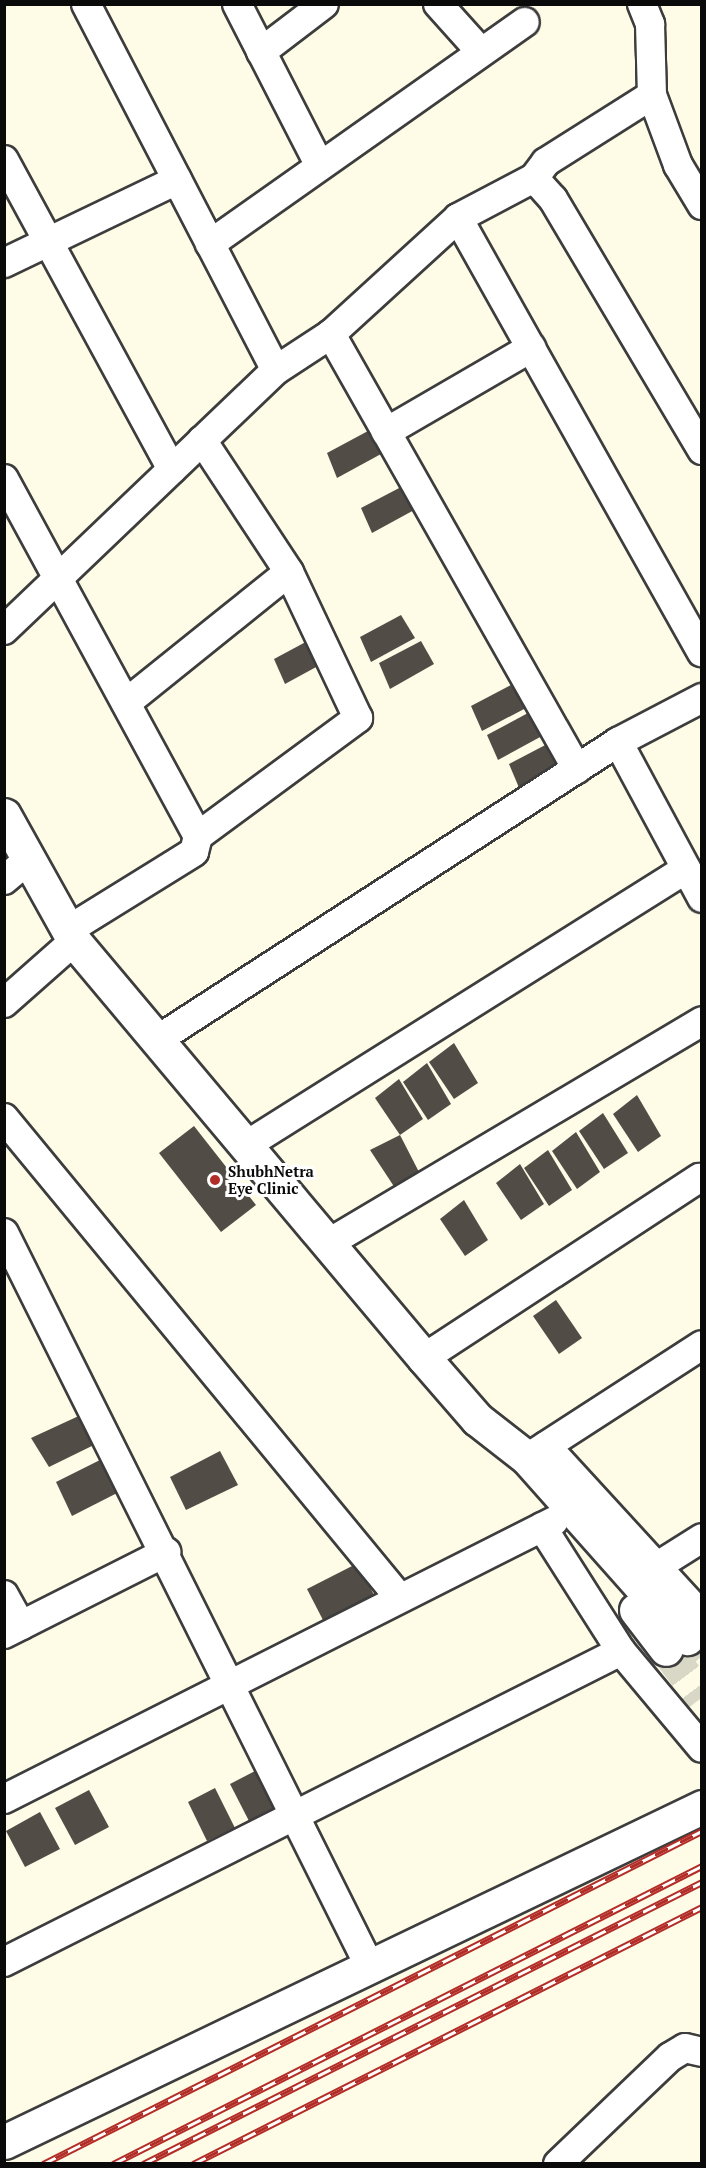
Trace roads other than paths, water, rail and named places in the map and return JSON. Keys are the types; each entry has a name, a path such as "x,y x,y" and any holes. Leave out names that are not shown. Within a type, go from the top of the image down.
{"street":[{"path":"86,4 276,370"},
{"path":"237,4 319,164"},
{"path":"261,52 324,4"},
{"path":"438,4 481,52"},
{"path":"642,4 650,24 652,95 678,165 702,205"},
{"path":"210,244 319,164 525,22"},
{"path":"4,630 276,370 331,334 458,218 534,178 546,162 652,95"},
{"path":"4,160 172,469"},
{"path":"534,178 553,199 702,450"},
{"path":"4,263 48,239 177,180"},
{"path":"458,218 702,652"},
{"path":"331,334 577,769"},
{"path":"386,432 531,348"},
{"path":"4,1003 71,935 194,852 198,836 358,718 289,572 202,440"},
{"path":"4,479 198,836"},
{"path":"126,703 289,572"},
{"path":"157,1040 618,742 702,698"},
{"path":"618,742 702,898"},
{"path":"4,815 71,935 245,1146 477,1419 537,1452 656,1567 685,1634"},
{"path":"4,880 29,859"},
{"path":"245,1146 686,869"},
{"path":"327,1244 702,1021"},
{"path":"4,1118 398,1596"},
{"path":"424,1358 701,1179"},
{"path":"4,1233 232,1682 293,1817 370,1967"},
{"path":"537,1452 702,1345"},
{"path":"477,1419 486,1445 547,1510 685,1634"},
{"path":"537,1452 547,1510 621,1651 702,1748"},
{"path":"4,1799 398,1596 547,1510"},
{"path":"656,1567 702,1538"},
{"path":"4,1595 13,1630 166,1552"},
{"path":"4,1962 621,1651"},
{"path":"4,2142 702,1807"},
{"path":"558,2163 670,2057 685,2048 702,2052"}],"tunnel":[{"path":"687,1638 702,1655"},
{"path":"666,1649 702,1697"}],"railway":[{"path":"43,2164 702,1831"},
{"path":"113,2164 702,1866"},
{"path":"143,2164 702,1882"},
{"path":"193,2164 702,1907"}],"place":[{"name":"ShubhNetra Eye Clinic","path":"215,1180"}]}
